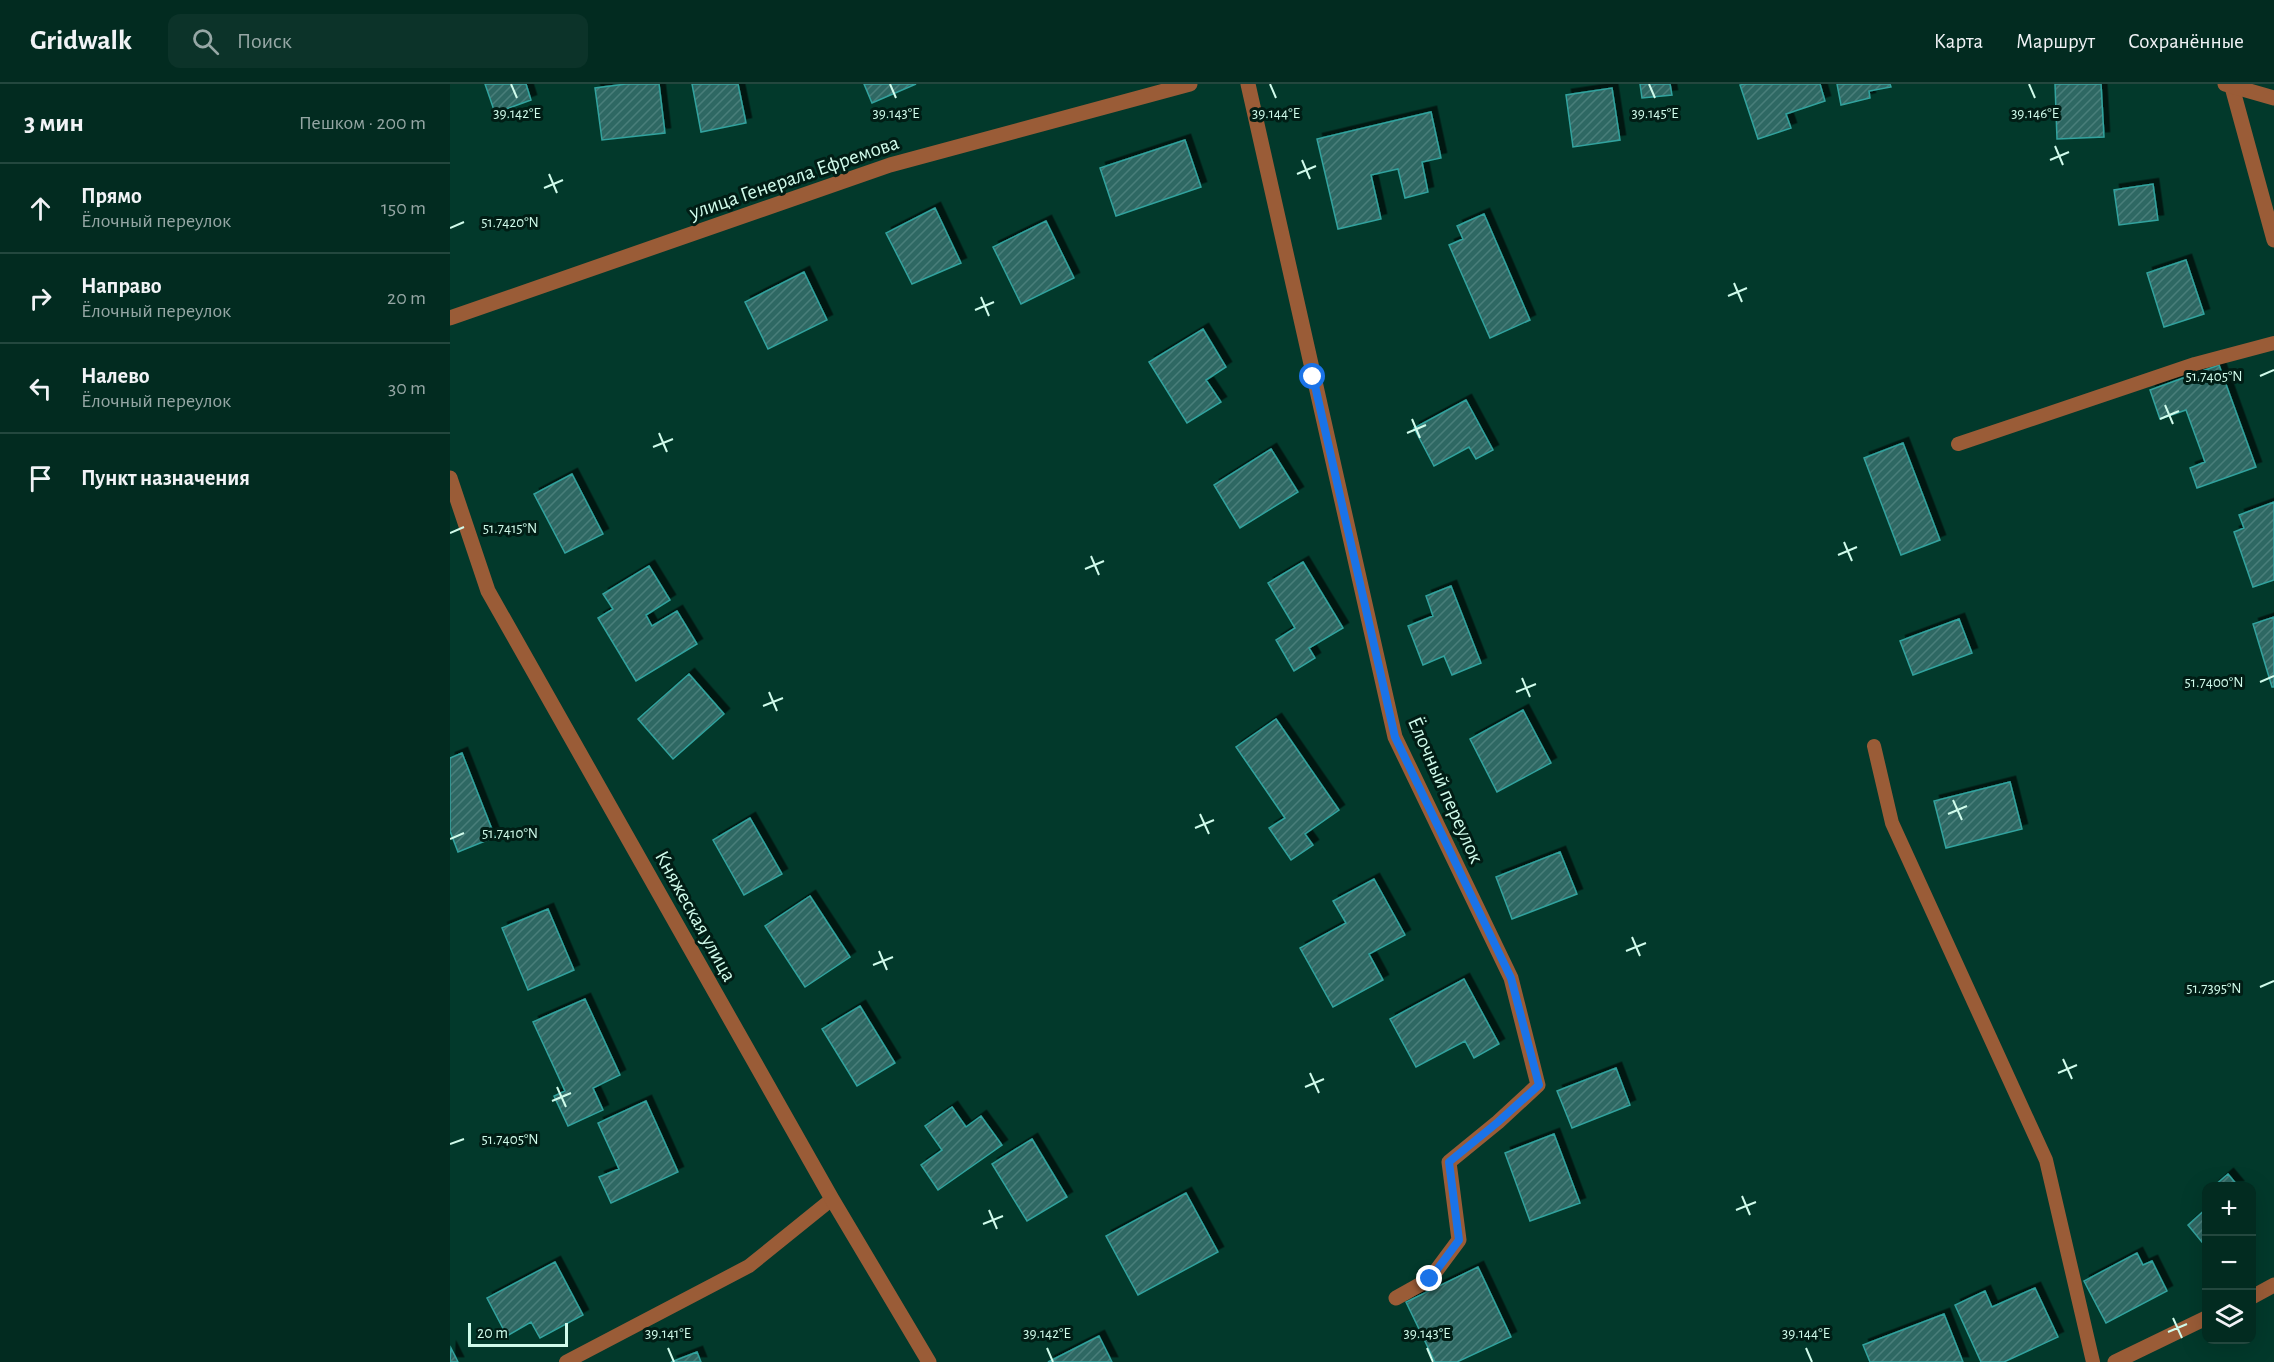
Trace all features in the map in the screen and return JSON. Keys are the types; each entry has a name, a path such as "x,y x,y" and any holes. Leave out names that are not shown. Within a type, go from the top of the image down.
{"street":[{"name":"улица Генерала Ефремова","path":"450,318 890,165 1190,84"},
{"name":"Ёлочный переулок","path":"1248,84 1395,737 1511,978 1539,1085 1449,1162 1459,1240 1430,1279 1396,1298"},
{"path":"2228,86 2274,98"},
{"path":"2228,86 2274,240"},
{"name":"Княжеская улица","path":"450,478 488,591 832,1199 929,1362"},
{"path":"2256,1295 2274,1285"},
{"path":"2115,1362 2202,1320"}],"lane":[{"path":"1958,444 2195,364 2274,343"},
{"path":"1874,746 1893,823 2046,1160 2093,1362"},
{"path":"566,1362 749,1266 832,1199"}],"building":[{"path":"485,84 526,84 531,100 495,113"},
{"path":"626,84 659,84 665,133 602,140 595,88"},
{"path":"692,84 738,84 746,123 701,132"},
{"path":"864,84 916,84 872,103"},
{"path":"1640,84 1670,84 1672,95 1642,98"},
{"path":"1820,84 1825,101 1786,114 1791,128 1758,139 1740,85"},
{"path":"1837,84 1890,84 1891,87 1869,91 1870,98 1841,105"},
{"path":"2055,84 2101,84 2104,137 2057,139"},
{"path":"1612,88 1620,140 1573,147 1566,95"},
{"path":"1431,112 1441,158 1422,162 1428,192 1405,198 1398,169 1371,175 1381,219 1338,229 1317,139"},
{"path":"1185,140 1201,187 1116,216 1100,168"},
{"path":"2153,184 2158,220 2119,225 2114,190"},
{"path":"935,208 961,263 912,284 886,233"},
{"path":"1484,214 1530,320 1490,338 1449,245 1463,239 1457,226"},
{"path":"1046,221 1074,278 1021,304 993,247"},
{"path":"2186,260 2204,314 2164,327 2147,273"},
{"path":"804,272 827,320 768,349 745,302"},
{"path":"1203,329 1226,367 1206,380 1221,402 1187,423 1149,362"},
{"path":"2219,365 2256,467 2197,488 2190,468 2205,462 2186,410 2160,419 2150,390"},
{"path":"1466,400 1493,450 1476,459 1469,447 1434,466 1414,428"},
{"path":"1903,443 1940,540 1901,555 1864,458"},
{"path":"1271,449 1298,492 1240,528 1214,485"},
{"path":"572,474 603,534 565,553 534,494"},
{"path":"2274,502 2274,580 2253,587 2234,532 2244,528 2239,515"},
{"path":"1303,562 1343,628 1309,648 1315,658 1294,671 1276,640 1295,628 1268,583"},
{"path":"649,566 670,600 646,615 652,626 677,611 697,644 636,681 598,618 613,609 603,594"},
{"path":"1451,586 1481,663 1452,675 1444,656 1423,665 1408,626 1433,616 1426,596"},
{"path":"2274,617 2274,687 2272,687 2253,624"},
{"path":"1959,619 1972,653 1913,675 1900,641"},
{"path":"689,674 724,714 673,759 638,719"},
{"path":"1523,710 1551,763 1497,792 1470,739"},
{"path":"1276,719 1339,810 1305,834 1313,845 1291,860 1269,828 1285,818 1236,747"},
{"path":"462,753 495,837 458,852 450,831 450,758"},
{"path":"2010,782 2022,829 1946,848 1934,801"},
{"path":"750,818 782,874 744,895 713,840"},
{"path":"1560,852 1577,894 1512,919 1496,877"},
{"path":"1374,879 1405,935 1369,954 1383,980 1333,1007 1300,948 1346,923 1333,901"},
{"path":"810,896 850,957 805,987 765,926"},
{"path":"548,909 574,970 528,990 502,928"},
{"path":"1464,979 1499,1044 1474,1058 1465,1041 1416,1067 1390,1019"},
{"path":"585,999 620,1075 593,1088 603,1110 568,1126 554,1096 565,1091 533,1022"},
{"path":"860,1006 895,1063 857,1086 822,1029"},
{"path":"1616,1068 1630,1105 1572,1128 1557,1091"},
{"path":"646,1101 678,1172 611,1203 599,1177 619,1169 598,1123"},
{"path":"952,1107 966,1127 981,1116 1002,1145 938,1190 921,1165 942,1150 925,1126"},
{"path":"1554,1134 1580,1203 1530,1221 1505,1153"},
{"path":"1032,1139 1067,1197 1027,1221 992,1164"},
{"path":"2228,1174 2235,1182 2219,1182"},
{"path":"1186,1193 1218,1252 1138,1295 1106,1236"},
{"path":"2202,1213 2202,1242 2188,1225"},
{"path":"2137,1253 2143,1265 2152,1261 2167,1291 2106,1323 2084,1281"},
{"path":"555,1262 583,1315 540,1338 531,1322 507,1336 487,1298"},
{"path":"1478,1267 1511,1337 1457,1362 1435,1362 1406,1302"},
{"path":"2035,1288 2058,1337 2004,1362 1981,1362 1955,1305 1985,1291 1992,1307"},
{"path":"1944,1314 1963,1362 1870,1362 1863,1345"},
{"path":"1099,1336 1112,1362 1048,1362"},
{"path":"451,1348 458,1362 450,1362"},
{"path":"697,1352 701,1362 671,1362"}],"route":[{"path":"1313,377 1395,737 1511,978 1539,1085 1449,1162 1459,1240 1430,1279"}]}
